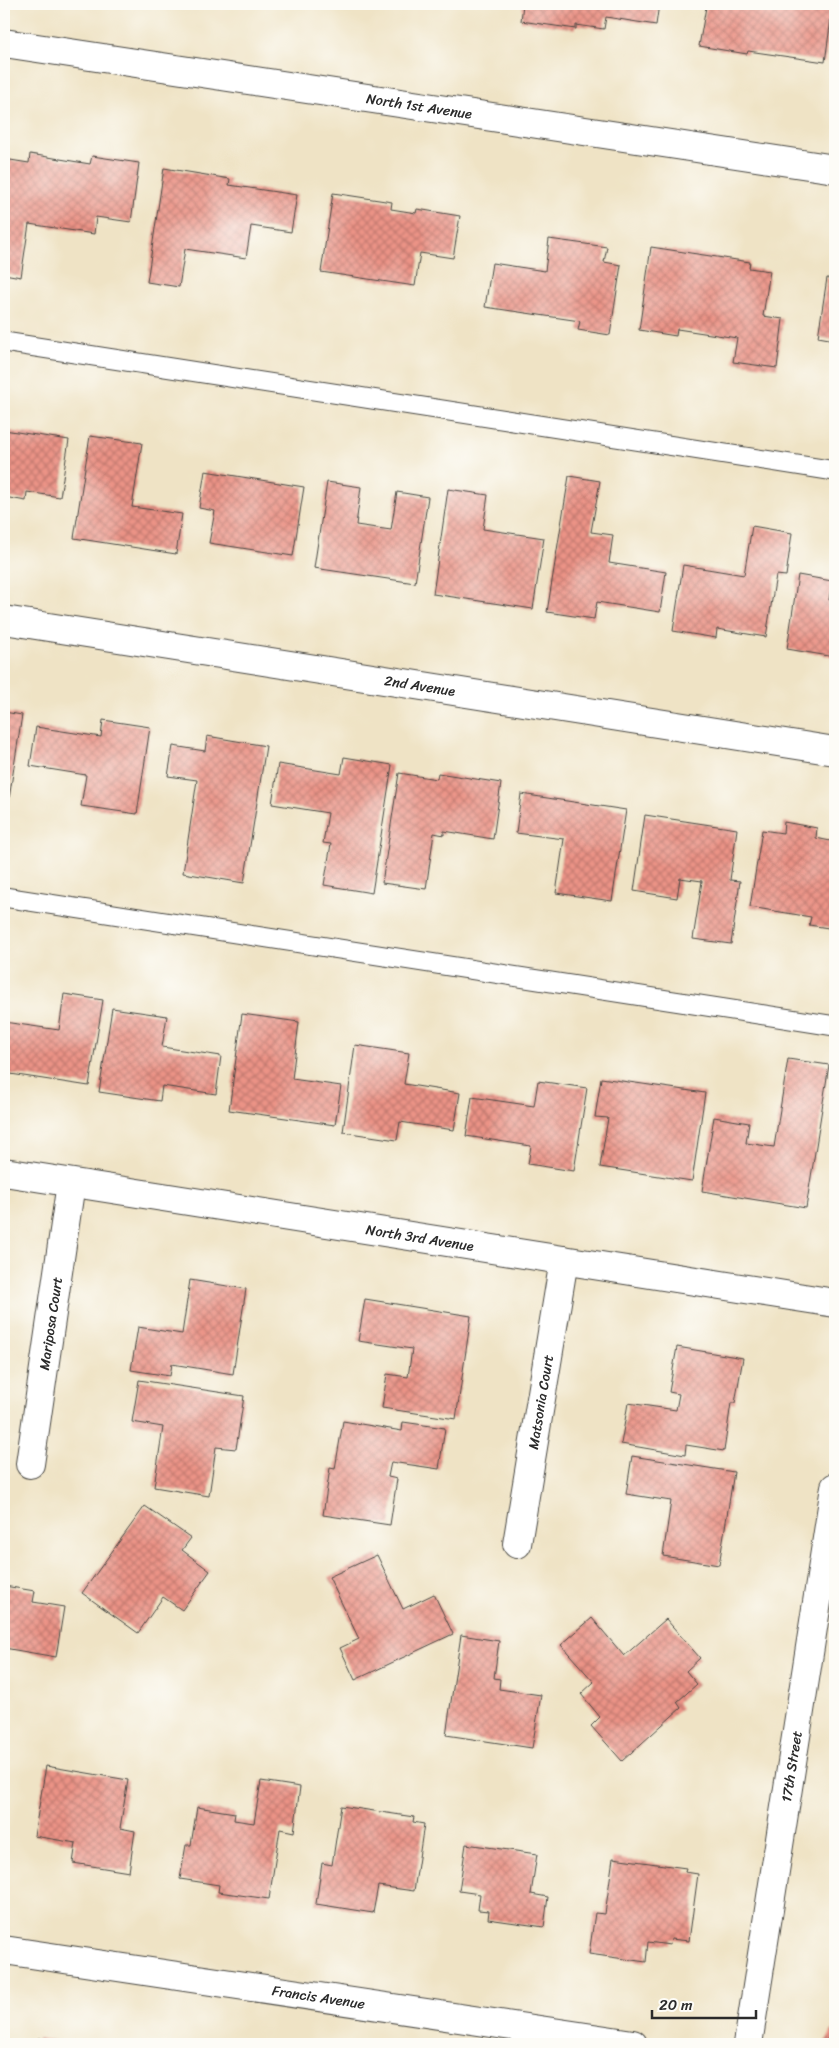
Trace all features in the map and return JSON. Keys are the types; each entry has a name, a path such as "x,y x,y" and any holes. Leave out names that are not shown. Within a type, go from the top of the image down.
{"street":[{"name":"North 1st Avenue","path":"4,42 835,169"},
{"name":"2nd Avenue","path":"4,620 835,751"},
{"name":"North 3rd Avenue","path":"4,1172 835,1303"},
{"name":"Mariposa Court","path":"30,1464 71,1183"},
{"name":"Matsonia Court","path":"517,1544 564,1260"},
{"name":"17th Street","path":"748,2044 835,1487"},
{"name":"Francis Avenue","path":"4,1950 633,2044"}],"lane":[{"path":"4,342 835,471"},
{"path":"4,897 835,1026"}],"building":[{"path":"523,4 659,4 656,25 606,17 604,29 576,25 576,29 521,21"},
{"path":"694,4 833,4 825,62 748,51 747,54 699,46 706,7"},
{"path":"30,154 90,164 92,156 139,163 131,222 96,217 94,234 29,224 21,277 4,274 4,159 29,163"},
{"path":"164,168 230,179 229,185 297,195 291,232 251,226 246,258 185,249 179,287 147,282"},
{"path":"333,193 392,202 391,209 416,213 417,209 460,216 453,258 420,253 415,286 321,272"},
{"path":"549,239 607,247 604,262 621,265 610,335 578,330 580,321 485,307 492,263 545,271"},
{"path":"651,247 750,262 749,268 770,271 763,316 783,319 777,368 733,362 737,338 677,329 676,336 639,330"},
{"path":"827,278 835,279 835,340 818,337"},
{"path":"4,430 69,440 60,497 27,492 26,501 4,497"},
{"path":"90,436 142,443 132,507 182,514 176,554 74,538"},
{"path":"205,471 304,487 293,556 209,543 215,511 199,508"},
{"path":"569,476 600,481 591,532 613,535 609,563 666,572 660,612 597,602 594,619 547,612"},
{"path":"327,482 361,487 356,525 391,530 397,492 428,497 415,583 314,568"},
{"path":"448,489 488,495 483,529 544,538 533,609 433,594"},
{"path":"752,526 792,533 786,576 776,575 766,637 717,629 716,638 673,631 683,565 744,575"},
{"path":"798,575 832,581 829,600 835,601 835,657 787,649"},
{"path":"4,712 22,715 7,812 4,811"},
{"path":"103,720 150,727 137,814 81,806 86,775 30,766 36,727 101,737"},
{"path":"207,736 266,746 244,883 183,873 197,780 168,776 173,746 205,751"},
{"path":"344,757 392,765 372,893 324,885 331,844 323,843 328,813 272,804 278,764 341,774"},
{"path":"399,773 437,779 438,773 501,783 493,839 444,831 444,835 434,833 426,889 382,883"},
{"path":"521,794 626,810 612,901 556,893 564,839 516,833"},
{"path":"645,815 737,829 730,880 740,881 731,944 693,939 702,881 680,878 677,898 634,891"},
{"path":"784,822 817,828 816,838 835,842 835,929 809,925 811,917 750,907 762,830 783,833"},
{"path":"64,994 103,1000 89,1086 4,1073 4,1022 59,1030"},
{"path":"112,1008 167,1016 162,1047 221,1056 216,1094 162,1086 160,1101 99,1092"},
{"path":"242,1014 299,1022 292,1079 341,1086 335,1125 229,1110"},
{"path":"355,1045 409,1053 404,1084 460,1093 454,1130 400,1122 397,1140 343,1132"},
{"path":"788,1059 829,1065 806,1208 702,1191 714,1117 749,1123 746,1143 774,1147"},
{"path":"601,1078 705,1093 692,1181 600,1167 608,1118 595,1117"},
{"path":"538,1081 587,1088 574,1171 528,1164 531,1146 466,1136 472,1097 534,1106"},
{"path":"190,1280 246,1289 233,1374 172,1364 170,1376 131,1370 138,1327 182,1334"},
{"path":"365,1299 471,1316 456,1419 382,1408 387,1374 408,1377 412,1349 358,1341"},
{"path":"677,1347 743,1358 735,1403 731,1403 724,1451 686,1445 685,1455 621,1444 628,1403 676,1410 679,1394 669,1392"},
{"path":"139,1380 244,1396 236,1449 216,1447 209,1496 154,1487 163,1427 132,1422"},
{"path":"343,1421 402,1431 403,1422 445,1428 439,1469 391,1462 388,1477 397,1479 390,1525 323,1515 330,1468 335,1469"},
{"path":"632,1456 734,1472 719,1565 663,1556 671,1501 626,1494"},
{"path":"145,1506 191,1538 182,1550 210,1571 182,1610 163,1597 138,1633 82,1593"},
{"path":"377,1555 403,1609 434,1594 453,1634 355,1680 340,1648 359,1639 329,1577"},
{"path":"4,1586 35,1591 33,1602 64,1607 56,1657 4,1648"},
{"path":"592,1618 624,1656 666,1619 700,1658 686,1671 697,1684 677,1702 681,1708 622,1761 591,1726 600,1717 581,1694 594,1682 561,1645"},
{"path":"461,1635 499,1641 494,1678 500,1679 499,1689 541,1695 532,1748 446,1735"},
{"path":"46,1766 128,1780 120,1828 135,1831 129,1872 73,1863 76,1843 34,1836"},
{"path":"261,1781 300,1787 294,1832 280,1829 269,1899 218,1892 219,1885 180,1879 186,1845 191,1845 197,1807 235,1813 234,1820 254,1823"},
{"path":"341,1806 414,1817 413,1822 424,1824 414,1891 378,1886 373,1913 316,1904 322,1863 332,1865"},
{"path":"466,1844 537,1854 531,1894 548,1897 544,1927 488,1919 489,1911 478,1910 480,1894 459,1891"},
{"path":"613,1858 686,1868 685,1872 698,1874 689,1941 671,1939 670,1945 648,1942 646,1962 589,1954 595,1913 605,1914"},
{"path":"835,2024 835,2044 825,2044"},
{"path":"38,2038 72,2043 72,2044 37,2044"}]}
